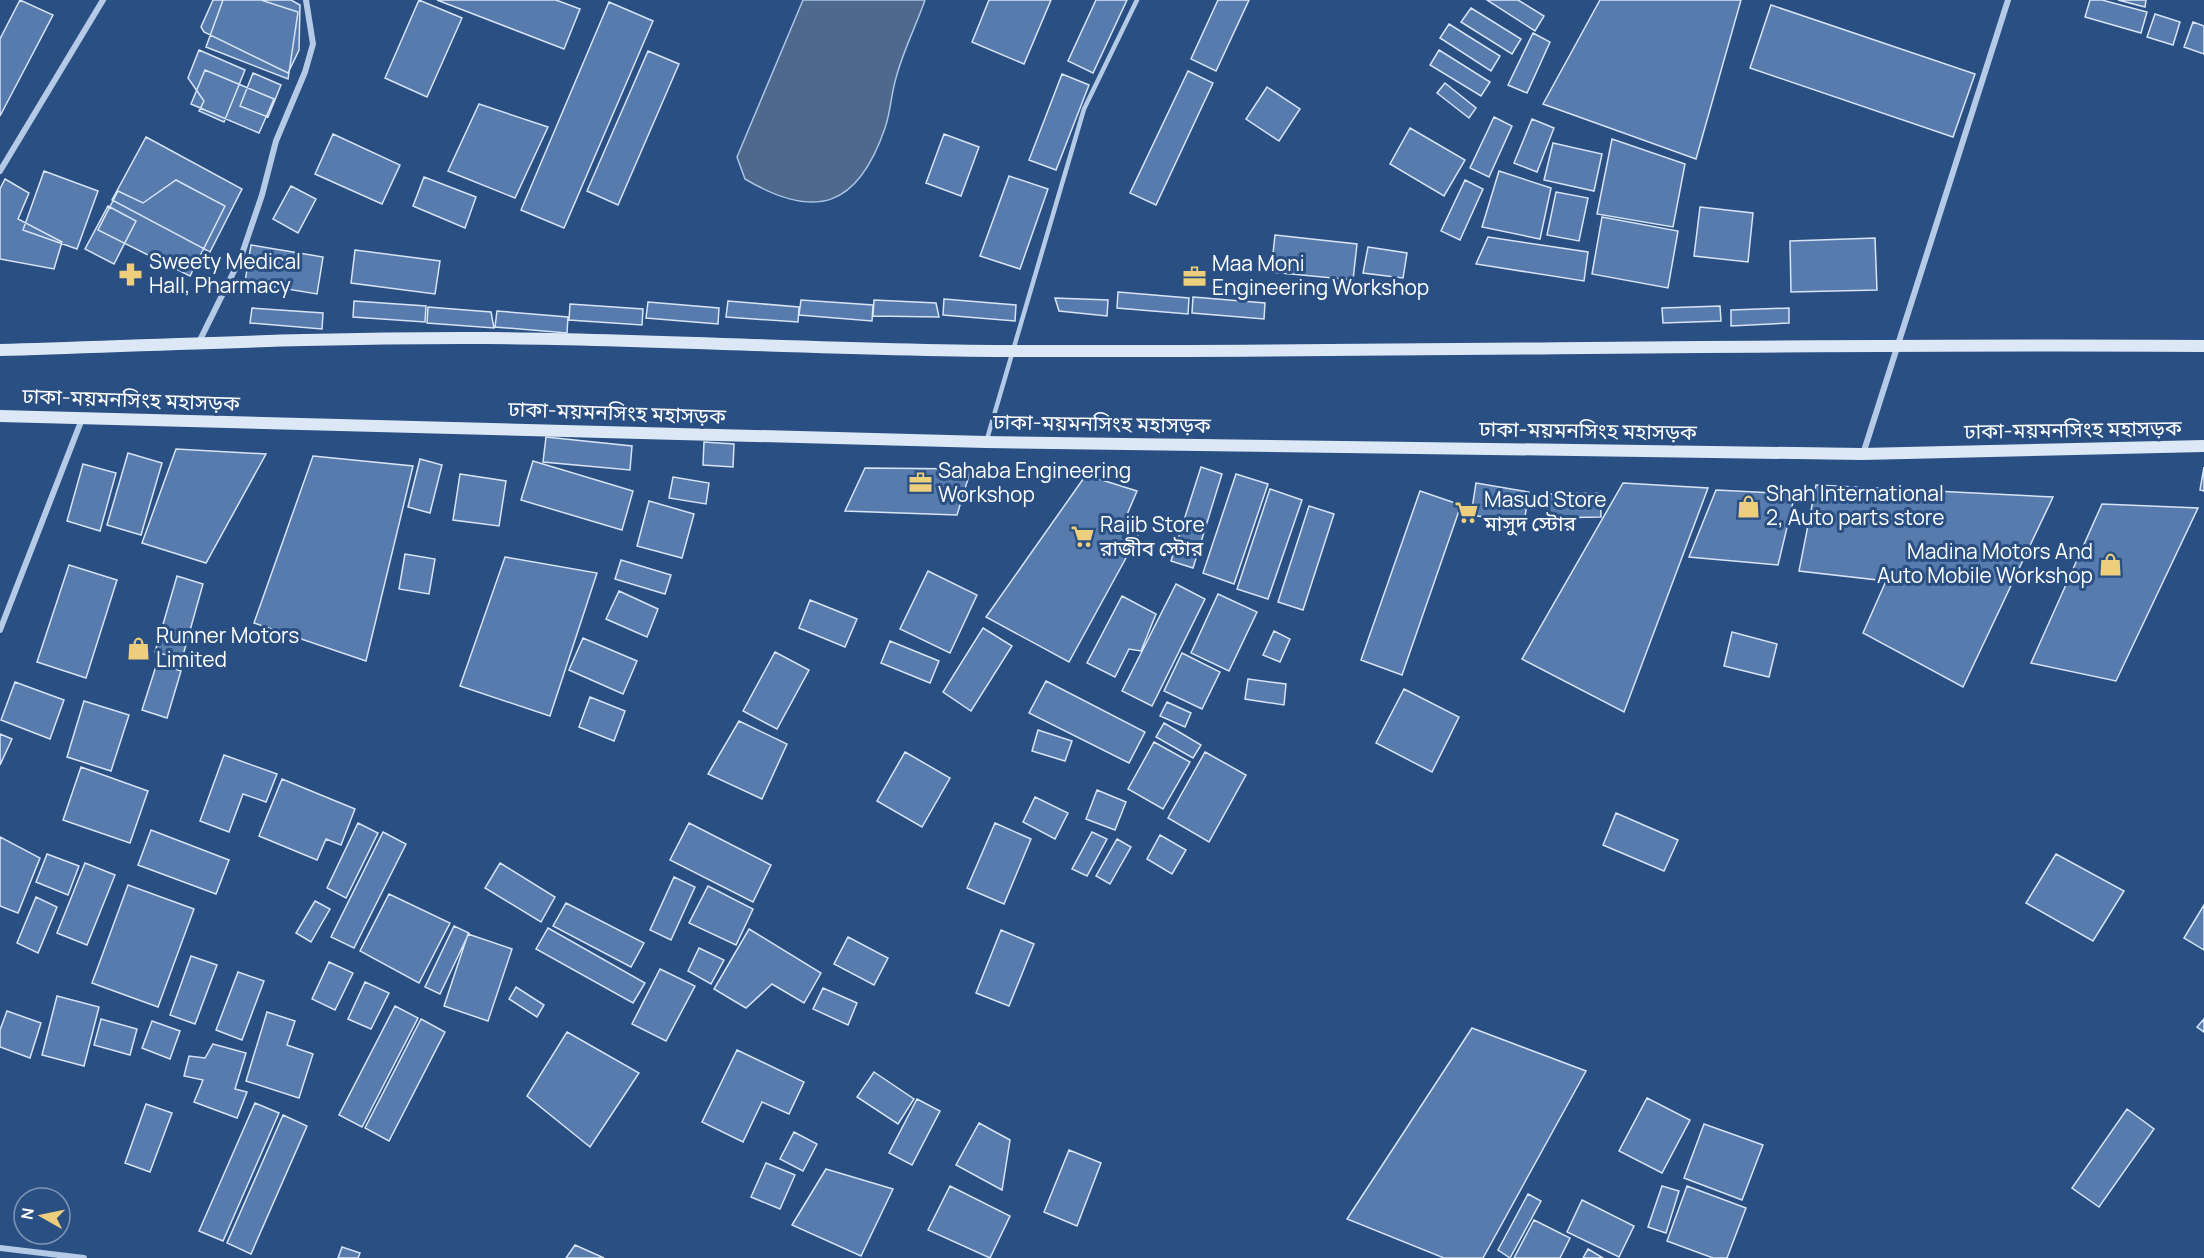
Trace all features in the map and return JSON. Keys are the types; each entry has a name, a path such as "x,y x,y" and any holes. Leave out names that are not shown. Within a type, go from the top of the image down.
{"main road":[{"path":"0,350 487,338 811,349 1013,351 1471,351 1898,343 2204,346"},
{"name":"ঢাকা-ময়মনসিংহ মহাসড়ক","path":"0,416 986,442 1863,454 2204,446"}],"street":[{"path":"0,171 103,0"},
{"path":"198,345 240,257 262,195 276,141 305,72 313,44 306,0"},
{"path":"1863,454 2008,0"},
{"path":"0,630 82,418"},
{"path":"0,1248 84,1258"}],"lane":[{"path":"986,442 1084,109 1137,0"}],"water":[{"path":"803,0 925,0 899,68 887,122 874,155 862,175 848,190 832,199 813,202 793,200 770,192 745,179 737,157"}],"building":[{"path":"20,0 53,15 0,116 0,39"},
{"path":"213,0 291,0 300,5 299,50 288,73 204,32 201,27"},
{"path":"223,0 261,0 298,12 288,79 206,47"},
{"path":"419,0 462,18 427,97 385,78"},
{"path":"437,0 556,0 580,9 564,49"},
{"path":"989,0 1051,0 1024,64 972,42"},
{"path":"1096,0 1127,0 1093,73 1068,61"},
{"path":"1218,0 1249,0 1216,71 1191,59"},
{"path":"1487,0 1518,0 1544,16 1535,31"},
{"path":"1600,0 1741,0 1696,159 1543,104"},
{"path":"2090,0 2102,0 2147,12 2141,33 2085,17"},
{"path":"2118,0 2146,0 2145,7"},
{"path":"609,2 653,21 564,228 521,210"},
{"path":"1771,5 1975,74 1953,137 1750,68"},
{"path":"1471,8 1521,39 1512,54 1461,22"},
{"path":"2155,14 2180,22 2173,45 2147,37"},
{"path":"2193,22 2204,26 2204,54 2184,47"},
{"path":"1449,24 1500,56 1491,71 1440,38"},
{"path":"1533,33 1550,42 1527,93 1508,85"},
{"path":"199,50 245,70 224,122 199,111 204,101 188,78"},
{"path":"1439,50 1490,82 1481,96 1430,65"},
{"path":"648,51 679,64 618,205 587,191"},
{"path":"205,70 274,99 259,133 191,104"},
{"path":"1188,71 1213,83 1156,205 1130,193"},
{"path":"253,73 281,85 268,117 240,106"},
{"path":"1062,74 1089,85 1056,170 1029,160"},
{"path":"1445,83 1476,108 1469,118 1437,93"},
{"path":"1267,87 1300,109 1279,141 1246,119"},
{"path":"479,104 548,127 515,198 448,171"},
{"path":"1494,117 1512,126 1489,177 1470,168"},
{"path":"1532,119 1554,128 1537,172 1514,163"},
{"path":"1410,128 1465,160 1444,196 1390,164"},
{"path":"333,134 400,165 382,204 315,174"},
{"path":"944,134 979,147 961,196 926,183"},
{"path":"146,137 242,189 210,252 112,200"},
{"path":"1612,139 1685,164 1673,227 1597,214"},
{"path":"1553,143 1602,154 1594,191 1544,180"},
{"path":"44,171 98,191 77,249 23,230"},
{"path":"1499,171 1551,188 1540,239 1482,227"},
{"path":"1009,176 1048,189 1020,269 980,256"},
{"path":"424,177 476,197 465,228 413,206"},
{"path":"5,179 29,193 18,219 62,242 54,269 0,259 0,189"},
{"path":"176,180 225,206 190,276 98,230 118,191 143,203"},
{"path":"1465,180 1483,189 1460,240 1441,231"},
{"path":"291,186 316,199 298,233 273,219"},
{"path":"1556,192 1588,198 1579,241 1547,235"},
{"path":"108,206 136,221 114,264 85,249"},
{"path":"1700,207 1753,213 1748,262 1694,256"},
{"path":"1602,217 1678,231 1668,288 1592,274"},
{"path":"1275,235 1357,244 1353,280 1271,272"},
{"path":"1488,237 1588,252 1584,281 1476,264"},
{"path":"1875,238 1877,290 1791,292 1790,241"},
{"path":"251,245 323,257 317,294 245,282"},
{"path":"1368,247 1407,253 1403,278 1363,273"},
{"path":"355,250 440,261 435,294 351,283"},
{"path":"1118,292 1189,298 1188,314 1117,308"},
{"path":"1193,297 1265,303 1264,319 1192,313"},
{"path":"1055,298 1108,300 1107,316 1059,311"},
{"path":"944,299 1016,305 1015,321 943,315"},
{"path":"801,300 873,305 872,321 799,315"},
{"path":"874,300 936,303 939,317 873,316"},
{"path":"354,301 426,306 425,322 353,317"},
{"path":"728,301 799,307 798,322 726,317"},
{"path":"648,302 719,308 718,324 646,318"},
{"path":"570,304 643,309 642,325 569,320"},
{"path":"1720,306 1721,321 1663,323 1662,308"},
{"path":"428,307 491,312 494,328 427,323"},
{"path":"252,308 323,313 322,329 250,323"},
{"path":"1789,308 1789,323 1731,326 1731,310"},
{"path":"497,311 568,317 567,333 495,327"},
{"path":"546,437 632,446 630,470 543,462"},
{"path":"704,442 734,444 733,467 703,465"},
{"path":"176,449 266,454 206,563 142,543"},
{"path":"128,453 162,463 141,535 107,525"},
{"path":"313,456 413,466 366,661 254,623"},
{"path":"420,459 442,465 430,513 408,507"},
{"path":"533,461 633,491 622,530 521,500"},
{"path":"83,464 116,473 100,531 67,521"},
{"path":"1201,467 1222,474 1193,568 1171,561"},
{"path":"2204,467 2204,491 2200,490"},
{"path":"865,468 971,469 957,515 845,511"},
{"path":"460,474 506,481 499,526 453,520"},
{"path":"1236,474 1268,484 1234,584 1203,573"},
{"path":"1086,475 1137,491 1123,524 1138,536 1069,662 986,617"},
{"path":"673,477 709,483 706,504 669,498"},
{"path":"1476,483 1529,492 1524,523 1471,515"},
{"path":"1623,483 1708,488 1624,712 1522,659"},
{"path":"1816,485 2053,497 1963,687 1863,633 1886,581 1799,571"},
{"path":"1270,489 1302,500 1268,599 1237,589"},
{"path":"1716,490 1795,494 1778,565 1689,557"},
{"path":"1420,491 1461,505 1402,675 1361,660"},
{"path":"1600,493 1601,517 1547,518 1546,494"},
{"path":"649,501 694,514 682,558 637,546"},
{"path":"2102,504 2198,508 2116,681 2031,663"},
{"path":"1309,506 1334,514 1303,610 1278,602"},
{"path":"405,554 435,559 429,594 399,589"},
{"path":"505,557 597,573 550,716 460,686"},
{"path":"621,560 671,575 665,594 615,579"},
{"path":"69,565 117,580 86,678 37,662"},
{"path":"928,571 977,595 950,653 900,629"},
{"path":"177,576 203,584 182,659 155,652"},
{"path":"1176,584 1205,599 1152,706 1122,691"},
{"path":"619,591 658,609 647,637 606,619"},
{"path":"1218,594 1257,612 1229,671 1191,653"},
{"path":"1122,596 1156,614 1141,651 1129,649 1115,677 1087,663"},
{"path":"810,600 857,619 845,647 799,628"},
{"path":"983,628 1012,646 971,711 943,692"},
{"path":"1274,631 1290,639 1280,662 1263,655"},
{"path":"1732,632 1777,644 1769,677 1724,666"},
{"path":"583,638 637,661 623,694 569,670"},
{"path":"890,641 939,661 930,683 881,663"},
{"path":"775,652 809,670 777,729 743,711"},
{"path":"1182,653 1220,672 1202,709 1164,691"},
{"path":"157,663 181,671 167,718 142,710"},
{"path":"1248,679 1286,684 1284,705 1245,699"},
{"path":"1046,681 1145,732 1129,763 1029,713"},
{"path":"15,682 64,700 50,739 1,720"},
{"path":"1404,689 1459,717 1432,772 1376,743"},
{"path":"590,697 625,711 614,741 579,727"},
{"path":"84,701 129,715 111,771 67,757"},
{"path":"1167,702 1191,713 1185,727 1160,716"},
{"path":"739,721 787,744 762,799 708,774"},
{"path":"1164,723 1201,745 1193,758 1156,737"},
{"path":"1038,730 1072,741 1065,761 1032,751"},
{"path":"0,734 12,739 0,765"},
{"path":"1154,742 1190,762 1163,809 1128,789"},
{"path":"905,752 950,778 922,827 877,801"},
{"path":"1205,752 1246,775 1209,842 1168,818"},
{"path":"224,755 277,774 266,802 243,794 229,832 200,821"},
{"path":"81,767 148,791 130,843 63,820"},
{"path":"282,779 355,809 341,845 326,839 317,860 259,836"},
{"path":"1097,790 1126,802 1115,830 1086,819"},
{"path":"1035,797 1068,813 1055,839 1023,822"},
{"path":"1616,813 1678,840 1664,871 1603,845"},
{"path":"358,823 378,833 346,898 327,888"},
{"path":"689,823 771,865 753,902 670,860"},
{"path":"995,823 1031,839 1004,904 967,888"},
{"path":"151,830 229,860 216,894 138,865"},
{"path":"383,832 406,844 354,948 331,937"},
{"path":"1092,832 1107,839 1087,876 1072,869"},
{"path":"1160,835 1186,850 1172,874 1147,859"},
{"path":"0,837 40,858 18,913 0,906"},
{"path":"1117,839 1131,847 1110,884 1096,876"},
{"path":"47,854 79,866 68,895 36,882"},
{"path":"2056,854 2124,891 2093,941 2026,903"},
{"path":"85,863 115,875 87,945 57,933"},
{"path":"500,863 555,897 541,922 485,888"},
{"path":"674,877 695,887 671,940 650,930"},
{"path":"128,885 194,909 158,1007 92,983"},
{"path":"708,886 753,909 736,945 689,923"},
{"path":"389,894 450,923 419,983 360,951"},
{"path":"36,897 57,907 38,953 17,943"},
{"path":"315,901 330,909 311,942 296,933"},
{"path":"566,903 644,943 631,967 553,926"},
{"path":"2204,905 2204,950 2184,938"},
{"path":"454,926 469,933 440,994 425,987"},
{"path":"548,928 645,983 633,1003 536,949"},
{"path":"749,929 821,973 804,1003 772,984 746,1008 714,989"},
{"path":"1001,930 1034,944 1009,1006 976,993"},
{"path":"468,934 512,949 488,1021 444,1006"},
{"path":"848,937 888,958 874,985 834,964"},
{"path":"699,948 724,960 711,984 688,971"},
{"path":"191,956 217,965 195,1024 170,1015"},
{"path":"329,962 353,973 335,1010 312,999"},
{"path":"660,969 695,986 666,1041 632,1024"},
{"path":"238,972 264,981 242,1040 216,1030"},
{"path":"365,982 389,993 371,1029 348,1019"},
{"path":"516,987 544,1005 537,1017 509,999"},
{"path":"823,988 857,1003 848,1025 813,1009"},
{"path":"57,996 99,1007 84,1066 42,1055"},
{"path":"395,1006 418,1018 362,1127 339,1115"},
{"path":"7,1011 41,1023 30,1058 0,1047 0,1030"},
{"path":"267,1012 295,1021 287,1045 313,1054 299,1098 246,1081"},
{"path":"101,1019 137,1029 130,1055 94,1045"},
{"path":"421,1019 445,1032 389,1141 365,1128"},
{"path":"2204,1019 2204,1032 2197,1027"},
{"path":"152,1021 180,1031 170,1059 142,1048"},
{"path":"1472,1028 1586,1071 1483,1258 1444,1258 1347,1219"},
{"path":"567,1032 639,1073 590,1147 527,1096"},
{"path":"213,1044 246,1053 235,1089 247,1092 237,1118 194,1102 203,1080 184,1076 189,1056 205,1058"},
{"path":"737,1050 804,1082 789,1114 762,1102 743,1142 702,1122"},
{"path":"874,1072 914,1099 898,1124 857,1097"},
{"path":"1647,1098 1690,1120 1662,1173 1619,1151"},
{"path":"917,1099 940,1111 912,1165 889,1153"},
{"path":"255,1103 279,1113 223,1241 199,1231"},
{"path":"146,1104 172,1113 150,1172 125,1163"},
{"path":"2127,1109 2154,1129 2099,1207 2072,1188"},
{"path":"283,1115 307,1126 251,1254 227,1243"},
{"path":"979,1123 1010,1140 1002,1190 956,1165"},
{"path":"1704,1124 1763,1145 1742,1200 1684,1178"},
{"path":"794,1132 817,1144 803,1171 780,1159"},
{"path":"1069,1150 1101,1163 1077,1226 1044,1212"},
{"path":"766,1163 795,1175 780,1209 751,1197"},
{"path":"826,1169 893,1189 861,1256 792,1225"},
{"path":"950,1186 1010,1216 990,1258 928,1230"},
{"path":"1662,1186 1679,1191 1666,1233 1648,1227"},
{"path":"1687,1186 1746,1208 1727,1258 1713,1258 1667,1241"},
{"path":"1528,1194 1541,1201 1510,1258 1498,1250"},
{"path":"1582,1200 1634,1226 1619,1257 1567,1232"},
{"path":"1534,1220 1570,1238 1560,1258 1514,1258"},
{"path":"575,1245 604,1258 566,1258"},
{"path":"342,1247 360,1253 358,1258 338,1258"},
{"path":"1588,1249 1603,1258 1583,1258"}],"place":[{"name":"Sweety Medical Hall, Pharmacy","path":"131,274"},
{"name":"Maa Moni Engineering Workshop","path":"1194,276"},
{"name":"Sahaba Engineering Workshop","path":"920,483"},
{"name":"Shah International 2, Auto parts store","path":"1748,506"},
{"name":"Masud Store মাসুদ স্টোর","path":"1466,512"},
{"name":"Rajib Store রাজীব স্টোর","path":"1082,537"},
{"name":"Madina Motors And Auto Mobile Workshop","path":"2111,564"},
{"name":"Runner Motors Limited","path":"138,648"}]}
